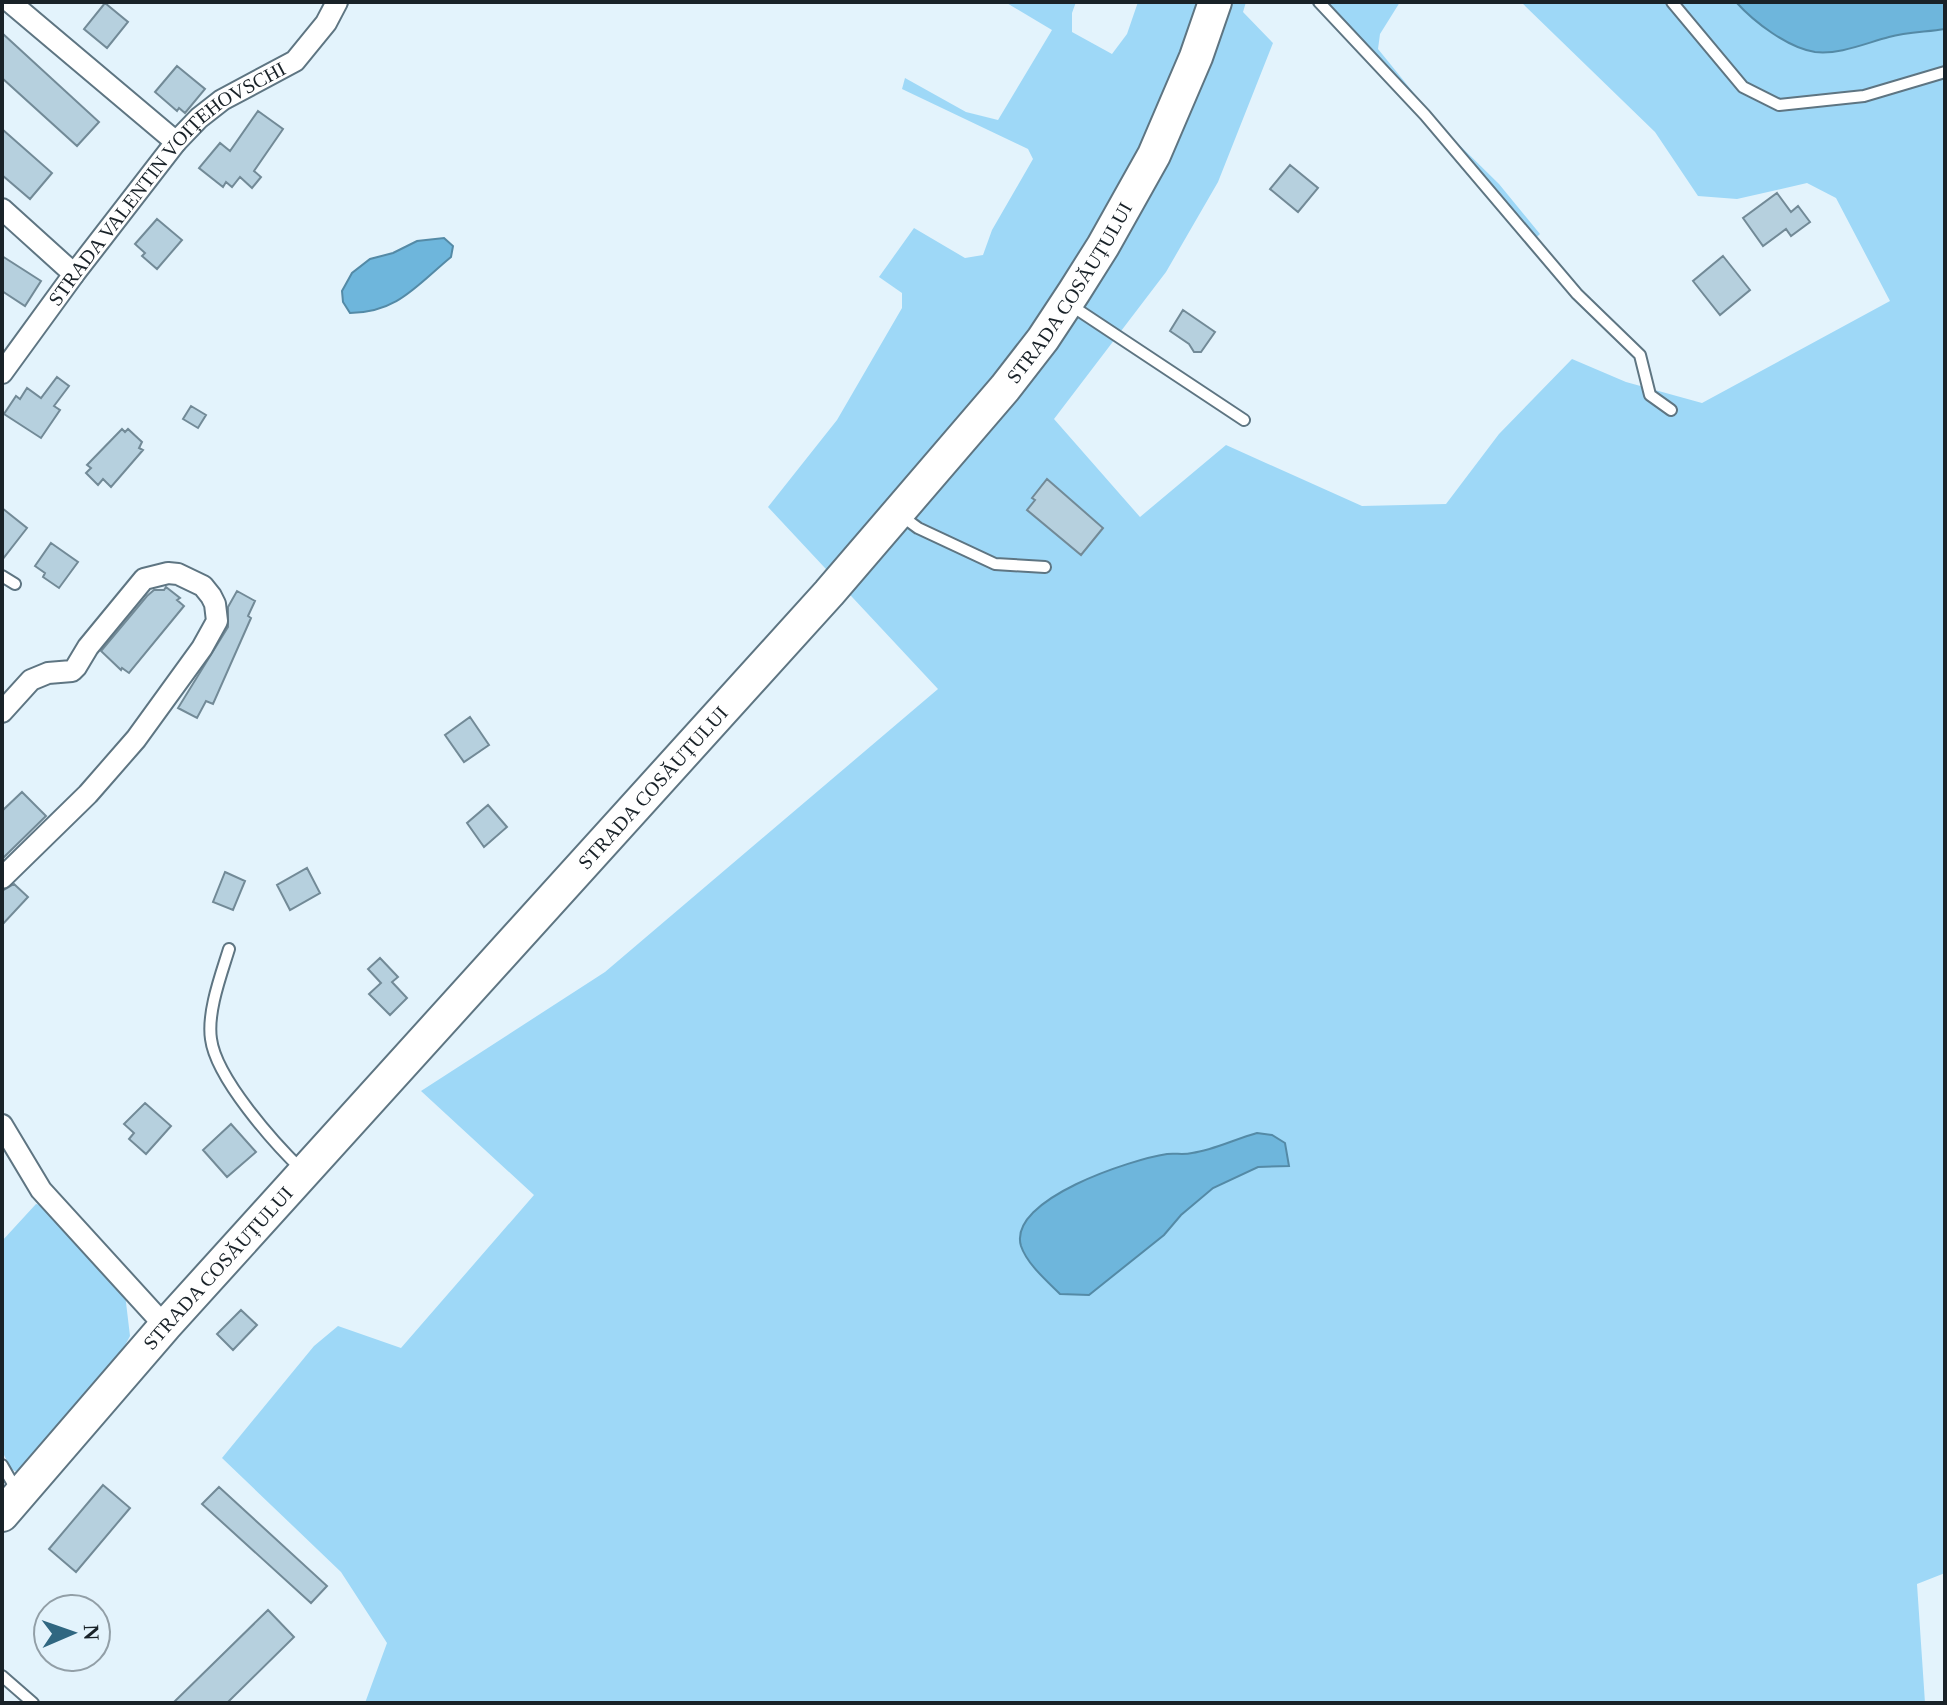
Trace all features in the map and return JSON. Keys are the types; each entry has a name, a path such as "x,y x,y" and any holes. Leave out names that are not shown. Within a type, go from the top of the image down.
{"main road":[{"name":"STRADA COSĂUȚULUI","path":"10,1505 165,1326 898,514 1005,388 1067,303 1154,155 1191,69 1215,2"}],"street":[{"path":"10,2 176,142"},
{"name":"STRADA VALENTIN VOIȚEHOVSCHI","path":"2,373 176,142 222,100 295,61 326,23 337,2"},
{"path":"2,209 74,274"},
{"path":"2,712 31,680 48,673 72,671 144,579 168,573 178,574 203,586 211,596 217,621 202,648 127,750 88,794 2,878"},
{"path":"2,1125 10,1148 41,1190 165,1326"}],"lane":[{"path":"1319,2 1425,115 1577,294 1640,355 1650,395 1671,410"},
{"path":"1672,2 1743,87 1779,105 1864,96 1945,72"},
{"path":"1067,303 1244,420"},
{"path":"898,514 918,528 995,564 1045,567"},
{"path":"2,576 15,584"},
{"path":"229,949 214,998 211,1039 222,1072 261,1124 305,1172"},
{"path":"2,1465 10,1505"},
{"path":"2,1676 33,1703"}],"shaded area":[{"path":"1005,2 1076,2 1072,13 1072,32 1112,54 1127,34 1138,2 1246,2 1243,12 1273,43 1218,182 1166,272 1054,419 1140,517 1226,445 1362,506 1446,504 1499,434 1572,359 1626,382 1702,403 1890,301 1836,198 1807,183 1737,199 1698,196 1655,132 1521,2 1945,2 1945,1573 1917,1584 1925,1703 365,1703 387,1643 341,1572 222,1458 314,1346 338,1326 401,1348 534,1195 421,1091 605,972 938,689 768,507 837,420 902,308 902,293 879,277 914,228 965,258 983,255 992,230 1033,159 1028,149 902,89 905,78 966,112 998,120 1052,30"},
{"path":"1314,2 1400,2 1380,34 1378,49 1443,129 1499,184 1540,234 1528,245 1470,169"},
{"path":"1736,2 1945,2 1945,29 1896,35 1843,50 1815,52 1772,33"},
{"path":"444,238 453,246 451,257 405,296 381,308 350,313 343,302 342,291 352,273 370,259 393,253 417,241"},
{"path":"1257,1133 1272,1135 1285,1143 1289,1166 1258,1167 1213,1188 1181,1215 1164,1235 1089,1295 1060,1294 1024,1253 1021,1246 1022,1229 1033,1212 1076,1184 1150,1157 1200,1152"},
{"path":"36,1204 48,1207 125,1294 130,1336 123,1349 17,1472 11,1469 2,1451 2,1241"}],"building":[{"path":"105,3 128,22 107,48 84,29"},
{"path":"2,33 99,122 77,146 2,78"},
{"path":"177,66 205,89 185,113 179,108 177,111 155,92"},
{"path":"258,111 283,129 254,171 261,177 252,188 240,177 232,187 226,182 223,187 199,168 220,143 230,151"},
{"path":"2,129 52,173 30,199 2,175"},
{"path":"1290,165 1318,188 1298,212 1270,189"},
{"path":"1777,193 1791,212 1798,206 1810,222 1791,236 1786,229 1763,246 1743,218"},
{"path":"157,219 182,240 157,269 142,256 145,253 135,244"},
{"path":"2,256 41,281 25,306 2,291"},
{"path":"1723,256 1750,290 1720,315 1693,281"},
{"path":"1183,310 1215,332 1201,352 1194,352 1189,344 1170,331"},
{"path":"57,377 69,386 54,406 60,410 41,438 4,414 16,396 20,399 27,388 41,398"},
{"path":"191,406 206,415 198,428 183,419"},
{"path":"122,429 125,432 128,429 142,442 139,448 143,450 111,487 103,479 98,485 86,473 91,468 87,465"},
{"path":"1047,479 1103,528 1081,555 1027,510"},
{"path":"2,508 27,528 2,560"},
{"path":"51,543 78,562 59,588 43,577 45,573 35,566"},
{"path":"166,587 180,598 177,600 184,606 129,673 121,670 101,651 147,596 154,590 164,590"},
{"path":"237,591 255,601 248,616 251,618 213,704 206,701 197,718 178,708 228,627 228,607"},
{"path":"470,717 489,745 464,762 445,735"},
{"path":"22,792 46,816 2,859 2,811"},
{"path":"488,805 507,827 484,847 467,823"},
{"path":"307,868 320,893 290,910 277,885"},
{"path":"225,872 245,881 233,910 213,902"},
{"path":"14,884 28,897 2,925 2,891"},
{"path":"380,958 398,977 392,982 407,998 390,1015 369,994 381,983 368,969"},
{"path":"145,1103 171,1126 146,1154 129,1139 134,1133 124,1124"},
{"path":"231,1124 256,1152 227,1177 203,1150"},
{"path":"241,1310 257,1325 233,1350 217,1334"},
{"path":"103,1485 130,1508 76,1572 49,1549"},
{"path":"219,1487 327,1586 311,1603 202,1504"},
{"path":"268,1610 294,1637 227,1703 173,1703"}]}
